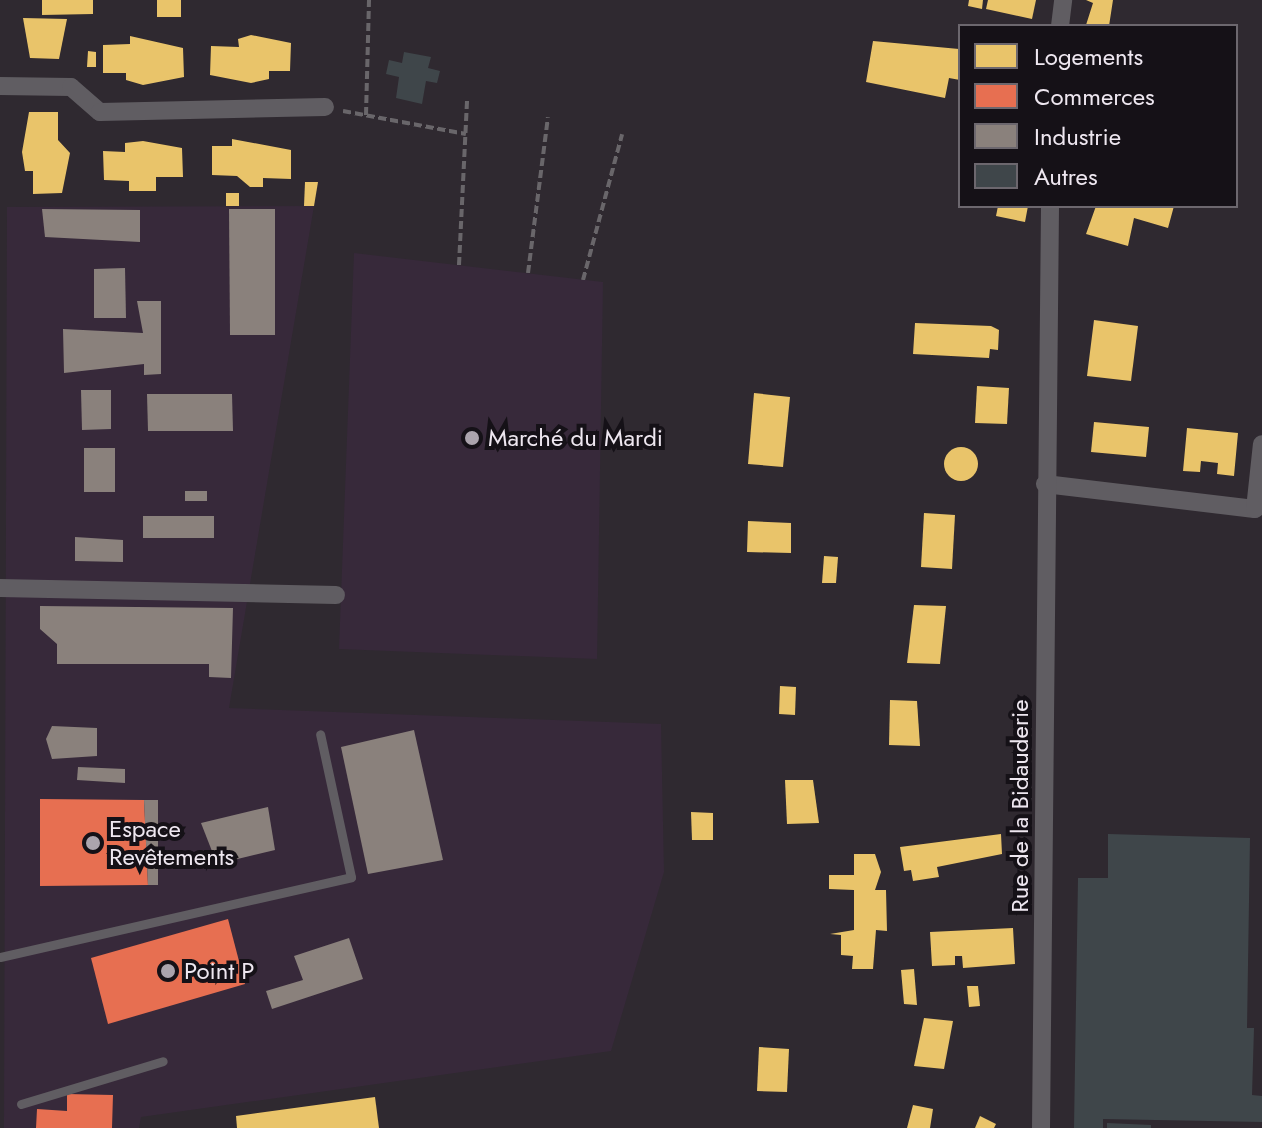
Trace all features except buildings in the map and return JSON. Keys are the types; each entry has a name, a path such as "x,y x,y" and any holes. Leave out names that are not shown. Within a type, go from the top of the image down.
{"street":[{"path":"1060,24 1063,0"},
{"path":"0,86 71,87 100,112 325,107"},
{"name":"Rue de la Bidauderie","path":"1041,1128 1050,208"},
{"path":"1045,484 1255,509 1262,444"},
{"path":"0,588 336,595"}],"lane":[{"path":"0,957 351,877 320,734"},
{"path":"21,1104 163,1061"}],"path":[{"path":"366,115 369,0"},
{"path":"459,265 467,99"},
{"path":"325,107 466,134"},
{"path":"528,273 548,117"},
{"path":"583,280 622,134"}],"shaded area":[{"path":"314,206 229,708 661,724 664,872 611,1051 141,1117 139,1128 4,1128 7,207"},
{"name":"Marché du Mardi","path":"354,253 603,282 597,659 339,649"}],"place":[{"name":"Marché du Mardi","path":"472,438"},
{"name":"Espace Revêtements","path":"93,843"},
{"name":"Point P","path":"168,971"}]}
